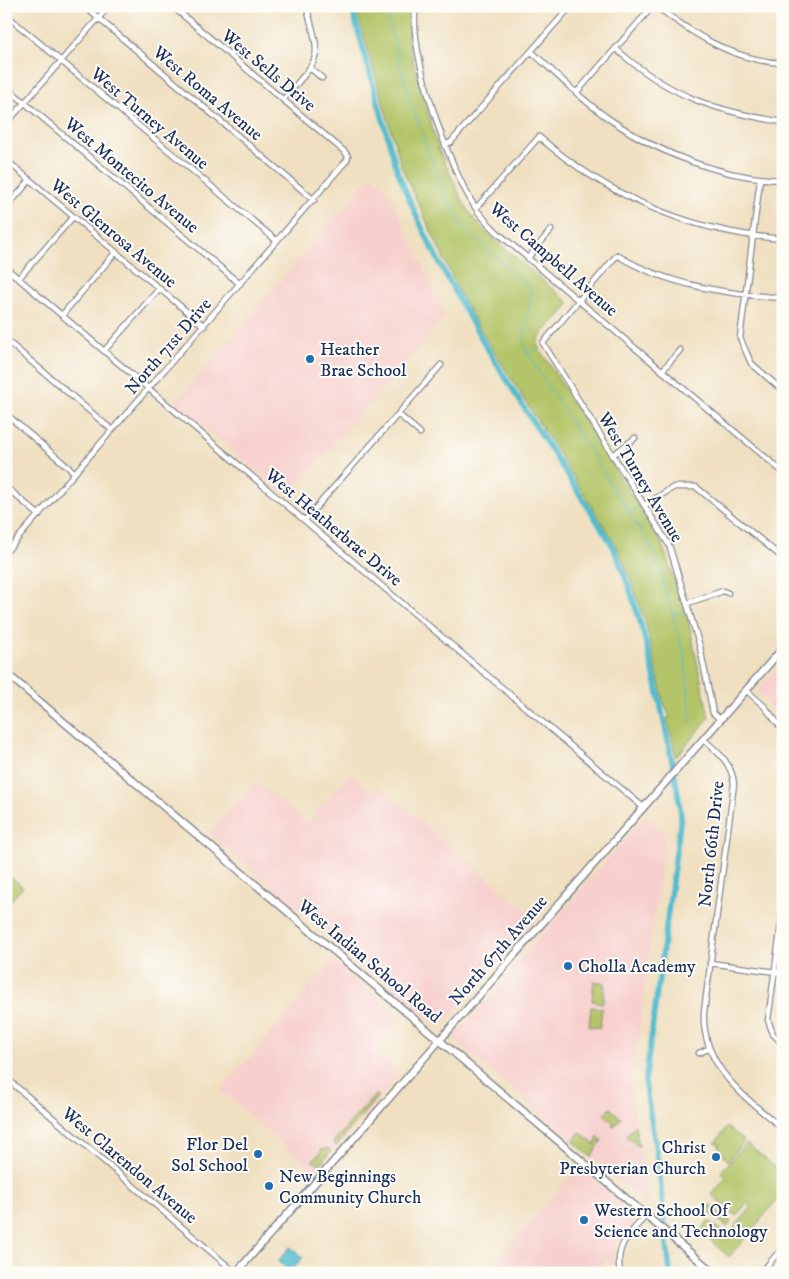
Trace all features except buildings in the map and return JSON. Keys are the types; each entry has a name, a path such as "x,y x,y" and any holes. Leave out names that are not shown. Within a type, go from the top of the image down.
{"main road":[{"name":"North 67th Avenue","path":"236,1273 783,648"},
{"name":"West Indian School Road","path":"6,673 714,1273"}],"street":[{"name":"West Roma Avenue","path":"84,6 314,200"},
{"path":"6,124 109,6"},
{"name":"West Sells Drive","path":"172,6 348,156"},
{"path":"283,100 310,68 318,51 306,6"},
{"name":"West Campbell Avenue","path":"416,6 416,42 445,145 476,208 498,233 783,472"},
{"path":"445,145 451,142 571,6"},
{"path":"577,92 654,6 679,24 716,46 756,59 783,63"},
{"name":"West Turney Avenue","path":"6,14 277,242"},
{"path":"616,49 636,67 669,88 709,106 739,115 783,122"},
{"path":"531,51 612,121 671,154 717,170 760,180 783,180"},
{"path":"310,68 322,78"},
{"name":"West Montecito Avenue","path":"6,87 240,284"},
{"path":"476,208 539,137 583,172 642,204 700,226 752,236 783,239"},
{"name":"North 71st Drive","path":"6,552 314,200 344,164 348,156"},
{"name":"West Glenrosa Avenue","path":"6,160 204,326"},
{"path":"6,208 30,180"},
{"path":"760,180 740,338 751,363 783,391"},
{"path":"19,278 73,216"},
{"path":"528,258 551,230"},
{"path":"62,315 116,252"},
{"path":"579,301 617,256 655,273 715,290 783,298"},
{"name":"West Heatherbrae Drive","path":"6,268 643,807"},
{"path":"104,351 159,289"},
{"name":"West Turney Avenue","path":"579,301 543,343 669,545 688,603 713,713 720,720"},
{"path":"6,340 112,430"},
{"path":"662,371 680,350"},
{"path":"305,520 441,365"},
{"path":"6,414 76,473"},
{"path":"398,414 420,433"},
{"path":"612,456 635,438"},
{"path":"6,487 39,515"},
{"path":"645,505 674,487 696,487 783,558"},
{"path":"688,603 723,591 728,593"},
{"path":"746,690 768,710 783,730"},
{"name":"North 66th Drive","path":"703,738 726,761 733,775 734,784 703,1027 708,1049"},
{"path":"783,910 774,972 769,1027 783,1044"},
{"path":"710,963 783,974"},
{"path":"699,1053 708,1049 729,1083 783,1129"},
{"name":"West Clarendon Avenue","path":"6,1078 236,1273"},
{"path":"620,1273 618,1260 621,1247 646,1216"},
{"path":"761,1273 783,1247"}],"shaded area":[{"name":"Heather Brae School","path":"372,175 387,189 446,316 287,497 175,403"},
{"path":"783,661 783,723 757,691"},
{"path":"350,773 373,793 379,786 536,919 442,1026 438,1026 209,834 256,781 307,823"},
{"path":"645,816 665,834 631,1091 649,1207 454,1039 456,1033 501,986 505,977"},
{"path":"333,960 401,1018 372,1049 399,1072 390,1086 315,1172 221,1091"},
{"name":"Western School Of Science and Technology","path":"578,1167 637,1217 617,1243 614,1264 607,1260 595,1273 487,1273"}],"green space":[{"path":"355,6 409,6 408,38 413,61 438,148 462,200 474,219 491,236 569,303 562,314 542,334 537,345 661,542 687,614 709,718 676,757 667,718 670,717 664,704 646,624 629,575 616,545 478,326 459,292 402,168"},
{"path":"6,873 23,887 6,906"},
{"path":"594,981 605,983 603,1003 592,1001"},
{"path":"591,1007 602,1008 600,1028 589,1026"},
{"path":"376,1094 378,1096 336,1146 333,1142"},
{"path":"611,1107 621,1118 614,1127 612,1126 614,1123 604,1114"},
{"path":"635,1125 639,1147 626,1136"},
{"path":"727,1127 744,1141 728,1161 719,1149 719,1143 715,1143"},
{"path":"580,1132 595,1145 598,1136 602,1140 591,1157 573,1141"},
{"path":"746,1143 783,1174 783,1193 729,1257 700,1231 709,1221 727,1236 752,1207 747,1203 736,1216 712,1195 726,1177 721,1172"},
{"path":"328,1148 331,1151 320,1164 312,1161 317,1155 319,1156 321,1150"},
{"path":"710,1205 731,1222 727,1227 706,1210"}],"water":[{"path":"290,1247 303,1257 291,1272 278,1261"}],"waterway":[{"path":"351,6 397,170 418,220 442,268 495,361 611,543 624,573 652,665 678,792 681,816 645,1082 659,1169 670,1273"},
{"path":"385,6 409,98 447,201 467,231 529,287 530,304 524,337 528,354 654,552 685,657 691,721"},
{"path":"528,354 540,348"},
{"path":"629,513 641,506"},
{"path":"674,614 686,610"}],"place":[{"name":"Heather Brae School","path":"310,359"},
{"name":"Cholla Academy","path":"568,966"},
{"name":"Flor Del Sol School","path":"258,1154"},
{"name":"Christ Presbyterian Church","path":"716,1157"},
{"name":"New Beginnings Community Church","path":"269,1186"},
{"name":"Western School Of Science and Technology","path":"584,1220"}]}
